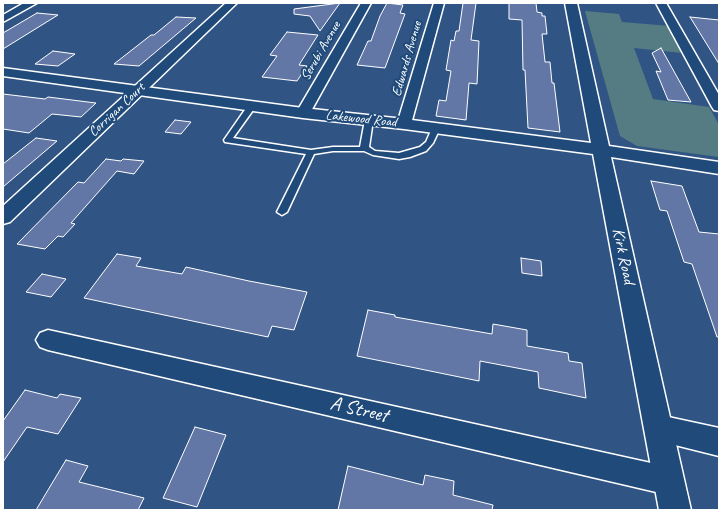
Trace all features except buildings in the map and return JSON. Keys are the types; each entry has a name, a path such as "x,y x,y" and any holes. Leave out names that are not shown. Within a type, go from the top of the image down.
{"street":[{"path":"3,19 32,3"},
{"name":"Corrigan Court","path":"3,216 232,3"},
{"name":"Serubi Avenue","path":"303,113 366,3"},
{"name":"Edwards Avenue","path":"404,124 439,3"},
{"name":"Kirk Road","path":"571,3 675,510"},
{"path":"661,3 719,107"},
{"name":"Lakewood Road","path":"3,72 303,113 404,124 601,150 719,168"},
{"name":"A Street","path":"48,340 669,481"},
{"path":"659,428 719,442"}],"lane":[{"path":"252,106 228,140 311,152 333,149 366,149 373,153 399,156 423,149 429,142 436,128"},
{"path":"366,149 364,146 369,120"},
{"path":"282,212 311,152"}],"green space":[{"path":"585,11 619,14 622,22 670,26 682,53 634,48 653,99 709,107 719,125 719,157 637,146 620,136"}]}
